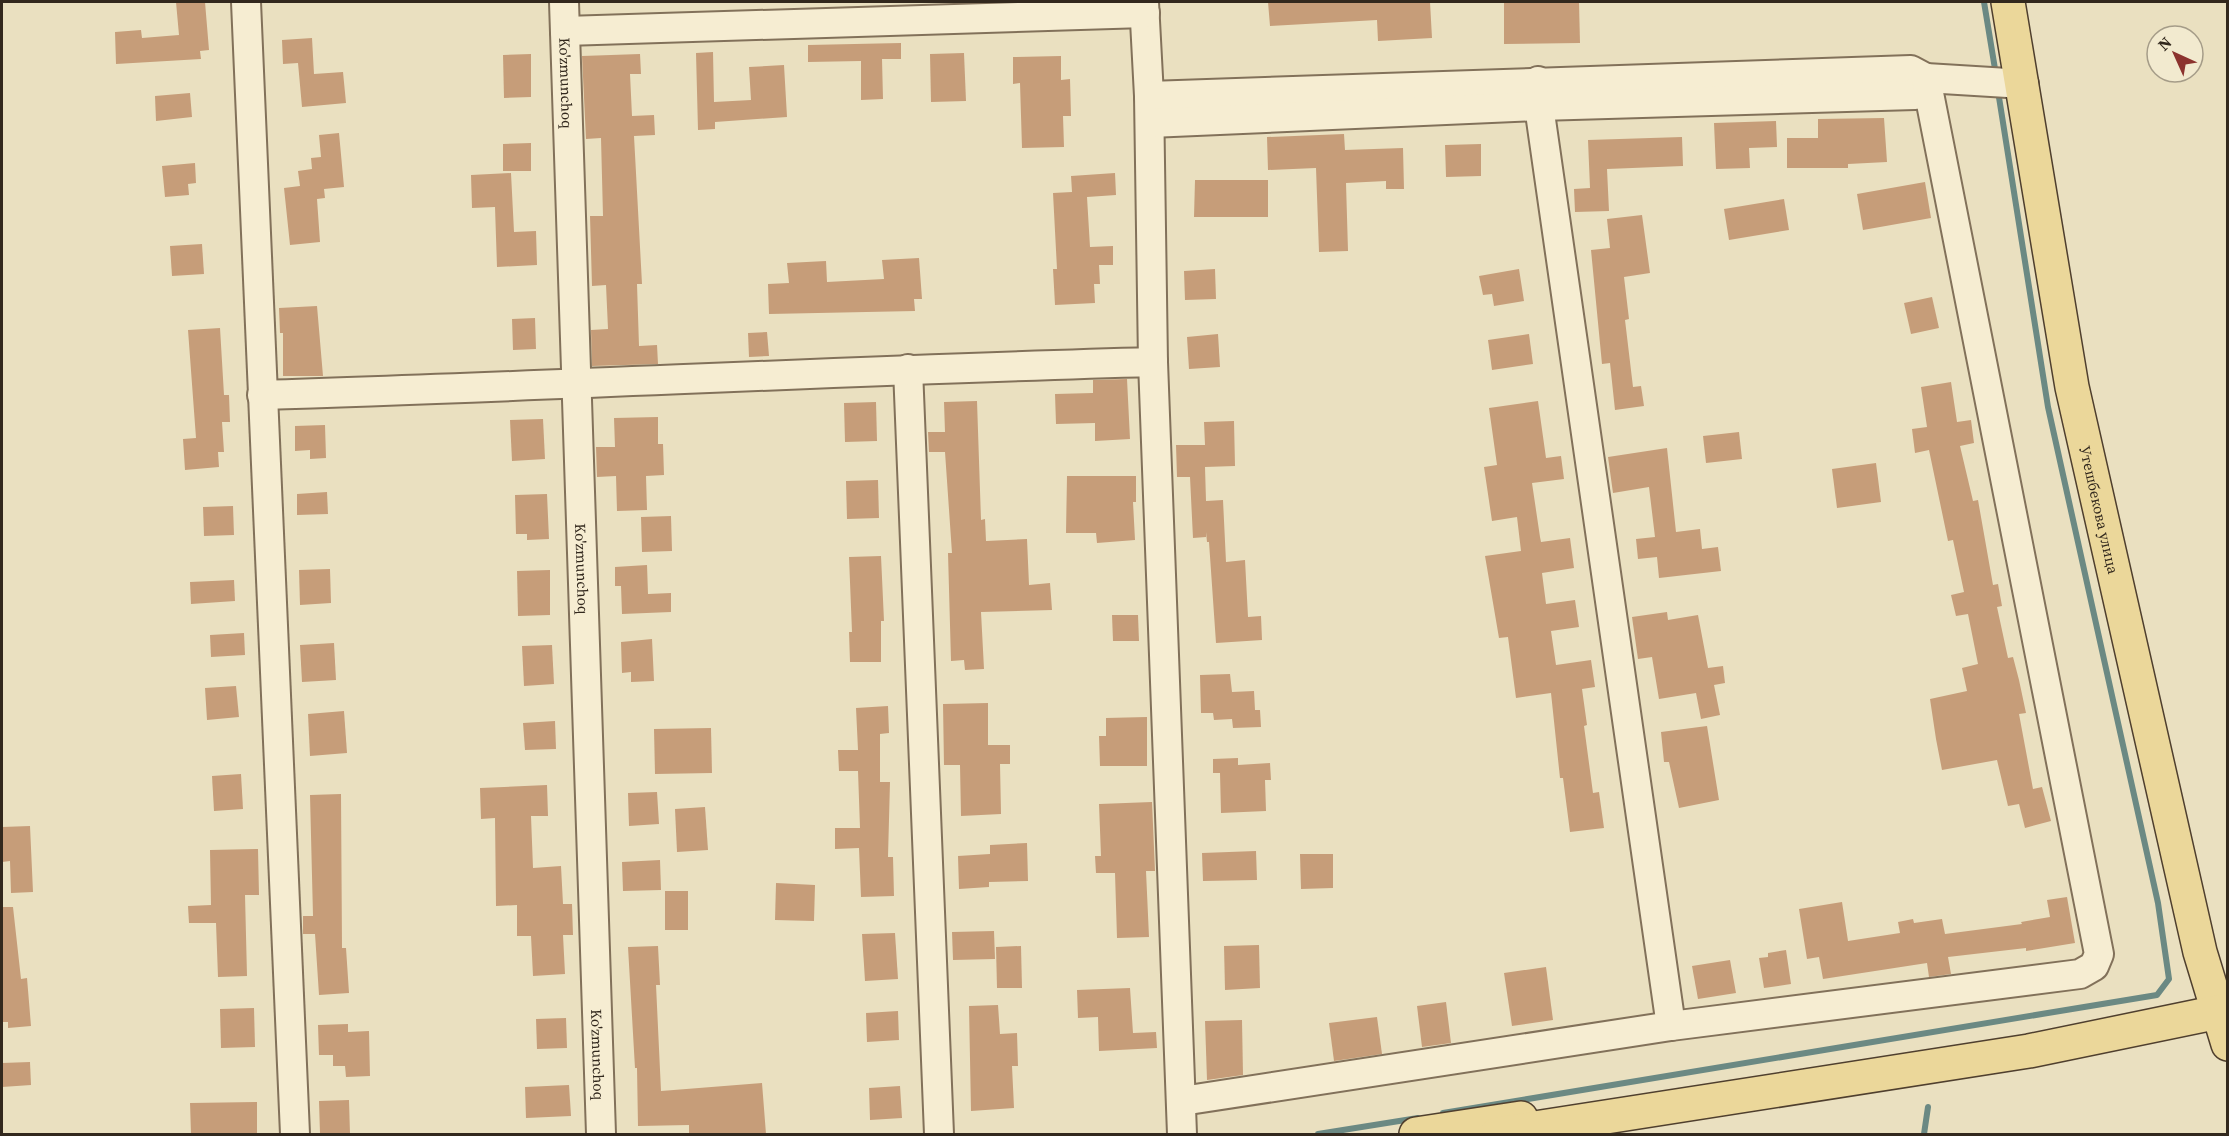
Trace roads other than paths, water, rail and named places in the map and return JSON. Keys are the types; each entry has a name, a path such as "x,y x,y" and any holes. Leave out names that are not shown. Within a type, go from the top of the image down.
{"main road":[{"name":"Утешбекова улица","path":"2008,2 2024,84 2073,387 2202,960 2222,1011 2228,1044"},
{"path":"1497,1134 2017,1052 2222,1011"},
{"path":"1416,1134 1893,1059 2148,1026"}],"street":[{"path":"246,2 294,1134"},
{"name":"Ko'zmunchoq","path":"564,2 601,1134"},
{"path":"565,32 1145,7 1153,362 1182,1134"},
{"path":"1149,109 1538,94 1911,70 1926,78 2024,84"},
{"path":"1182,1101 1671,1026 2080,974 2094,966 2099,954 1926,78"},
{"path":"1538,94 1671,1026"},
{"path":"262,395 575,385 908,369 1153,362"},
{"path":"908,369 939,1134"}],"waterway":[{"path":"1984,2 1996,75"},
{"path":"1443,1113 2157,995 2169,979 2158,903 2048,407 1998,91"},
{"path":"1924,1134 1928,1107"},
{"path":"1318,1134 1418,1118"}]}
